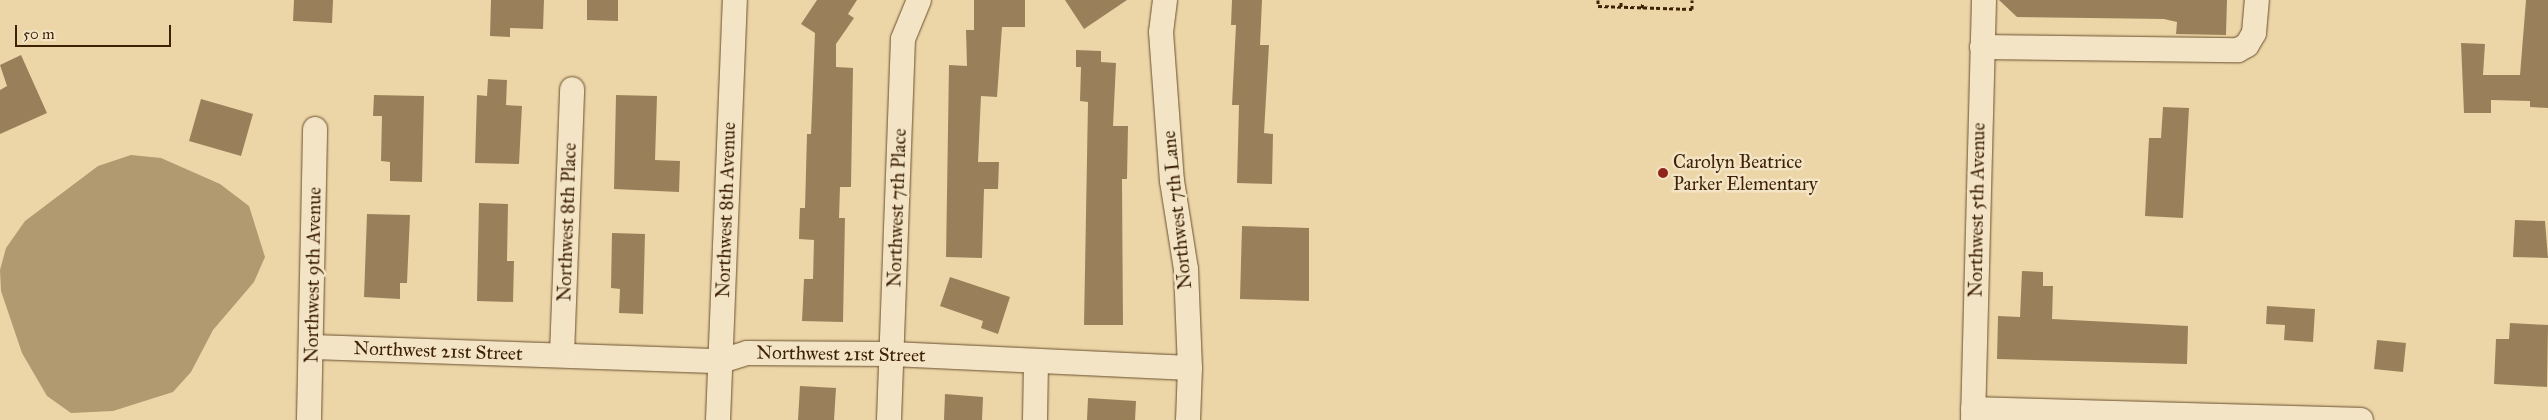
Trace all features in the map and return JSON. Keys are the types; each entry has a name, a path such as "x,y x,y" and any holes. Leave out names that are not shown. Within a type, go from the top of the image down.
{"street":[{"name":"Northwest 8th Avenue","path":"718,420 735,0"},
{"name":"Northwest 7th Place","path":"889,420 902,40 919,0"},
{"name":"Northwest 7th Lane","path":"1164,0 1161,32 1172,181 1186,269 1190,368 1188,420"},
{"name":"Northwest 5th Avenue","path":"1973,414 1984,0"},
{"path":"1982,47 2238,50 2248,45 2254,33 2257,0"},
{"name":"Northwest 8th Place","path":"562,354 572,89"},
{"name":"Northwest 9th Avenue","path":"309,420 313,347 314,129"},
{"name":"Northwest 21st Street","path":"313,347 562,354 720,362 746,353 892,354 1190,368"},
{"path":"1035,420 1036,361"},
{"path":"1973,414 2361,420"}],"path":[{"path":"1598,0 1598,6 1692,10 1692,0"},
{"path":"1620,7 1621,1"},
{"path":"1642,2 1642,8"}],"shaded area":[{"path":"131,155 161,158 220,184 249,206 265,257 254,282 213,330 191,372 173,392 113,411 71,413 47,396 22,353 1,291 0,270 6,248 25,221 98,166"}],"building":[{"path":"294,0 333,0 332,23 293,21"},
{"path":"491,0 544,0 543,29 510,28 510,37 490,36"},
{"path":"587,0 618,0 618,21 587,20"},
{"path":"817,0 857,0 848,14 854,18 836,44 836,67 853,68 851,187 840,187 839,218 845,218 843,322 802,321 804,279 813,279 814,240 799,239 800,208 805,208 807,134 811,134 815,33 801,24"},
{"path":"974,0 1025,0 1025,27 1002,27 997,97 981,96 978,162 999,162 998,189 984,189 982,258 946,257 949,65 967,66 966,30 974,30"},
{"path":"1065,0 1127,0 1084,29"},
{"path":"1232,0 1262,0 1260,45 1269,45 1264,133 1273,134 1272,184 1237,183 1239,105 1232,105 1236,25 1231,25"},
{"path":"1999,0 2227,0 2226,35 2176,34 2177,22 2164,19 2017,17"},
{"path":"2526,0 2548,0 2548,108 2530,107 2530,101 2491,100 2491,113 2464,113 2461,43 2485,44 2483,75 2520,75"},
{"path":"1076,50 1101,51 1101,62 1116,63 1113,126 1128,126 1127,179 1122,179 1123,325 1084,325 1088,102 1080,101 1081,67 1076,67"},
{"path":"21,55 47,113 0,134 0,90 7,86 0,65"},
{"path":"488,79 507,80 506,105 522,106 519,164 475,163 477,95 487,96"},
{"path":"374,95 424,96 422,182 390,181 390,162 381,161 382,116 373,116"},
{"path":"616,95 657,96 655,160 680,161 679,192 614,189"},
{"path":"201,99 253,114 241,156 189,141"},
{"path":"2163,107 2189,108 2183,218 2145,216 2149,138 2161,138"},
{"path":"479,203 508,204 507,261 514,261 513,302 477,301"},
{"path":"367,214 410,215 407,283 400,283 400,299 364,297"},
{"path":"2515,220 2545,221 2548,258 2513,257"},
{"path":"1242,226 1309,228 1309,301 1240,299"},
{"path":"612,233 645,234 643,314 619,313 620,289 611,288"},
{"path":"2022,271 2043,272 2043,286 2053,286 2052,319 2188,326 2187,364 1997,359 1998,316 2020,317"},
{"path":"950,277 1010,297 998,334 981,328 983,321 940,306"},
{"path":"2267,306 2315,309 2313,342 2284,340 2285,325 2266,324"},
{"path":"2510,323 2548,325 2547,387 2494,384 2496,339 2509,339"},
{"path":"2377,340 2406,343 2403,372 2374,369"},
{"path":"800,386 836,388 834,420 798,420"},
{"path":"945,394 983,397 982,420 944,420"},
{"path":"1088,398 1136,401 1135,420 1087,420"}],"place":[{"name":"Carolyn Beatrice Parker Elementary","path":"1663,173"}]}
